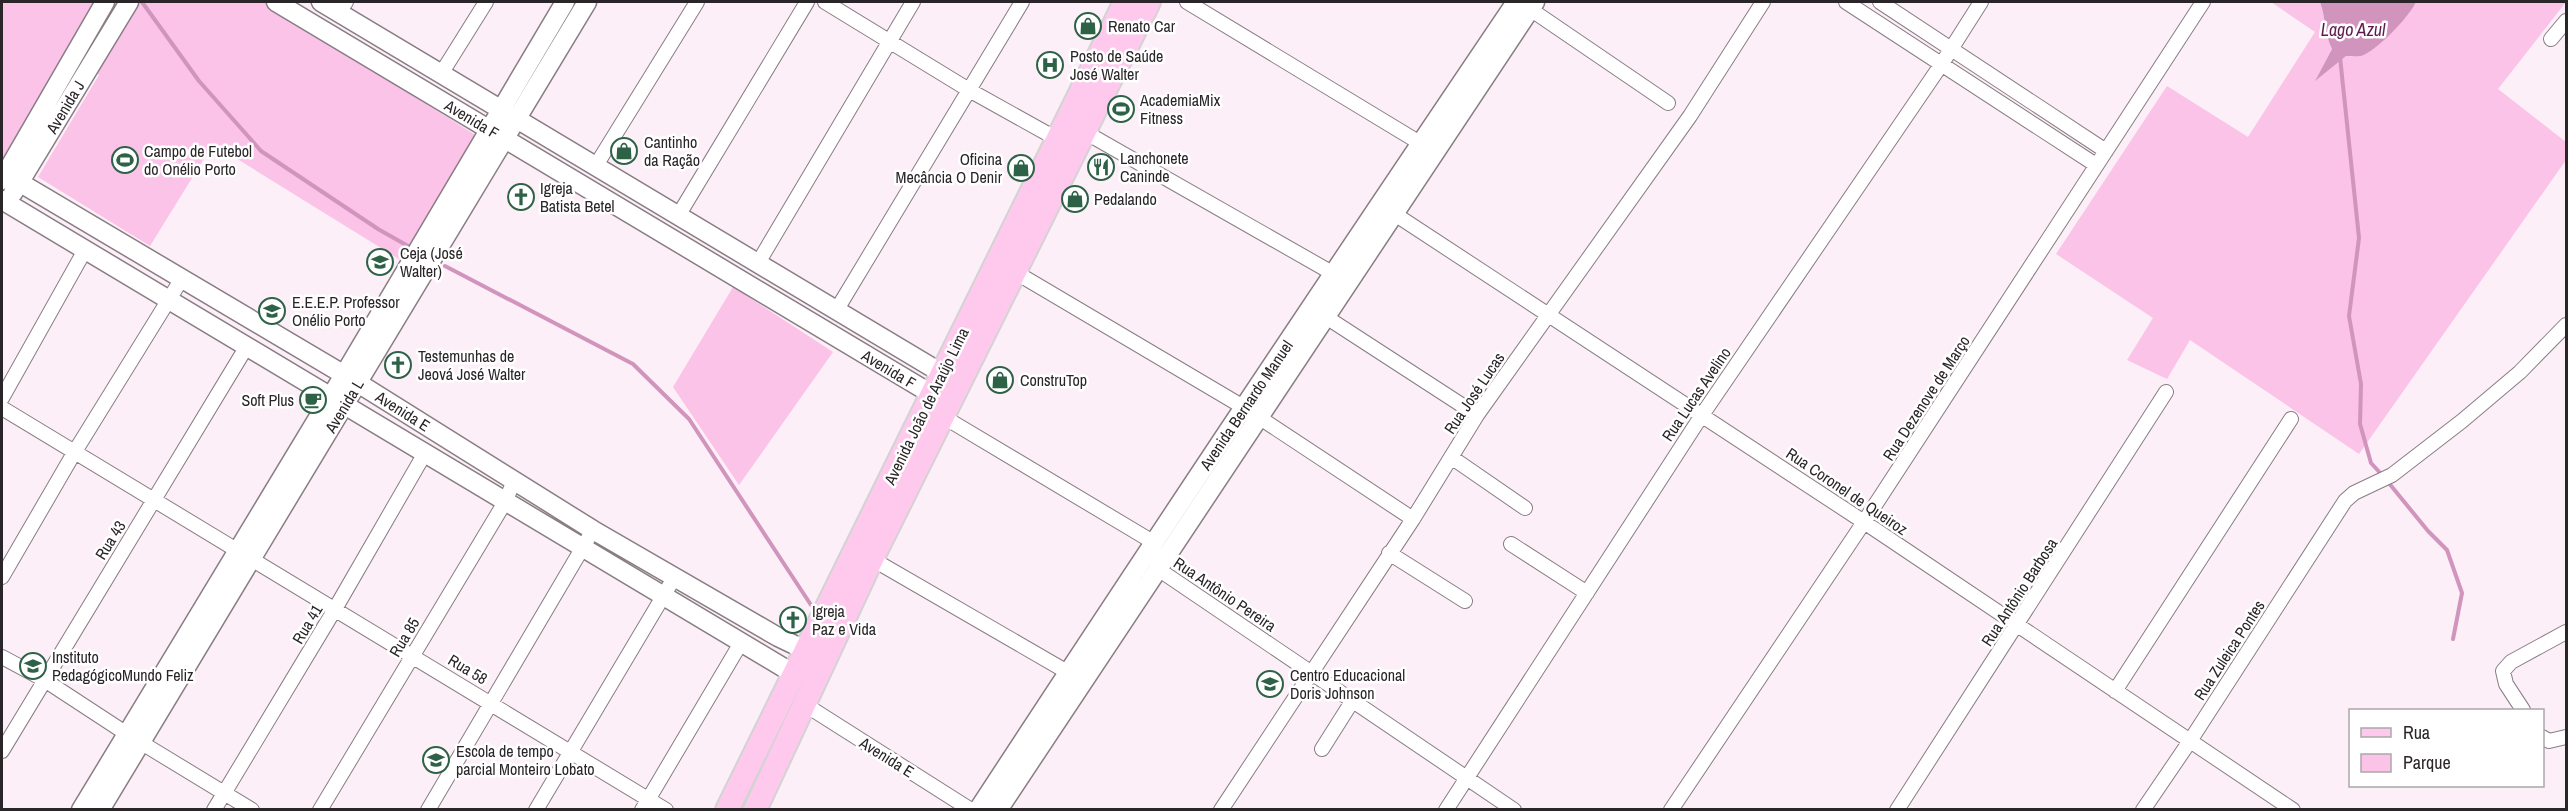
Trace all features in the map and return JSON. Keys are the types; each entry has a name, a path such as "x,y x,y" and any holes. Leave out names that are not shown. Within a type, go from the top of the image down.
{"main road":[{"name":"Avenida João de Araújo Lima","path":"1055,166 1057,139 1125,2"},
{"name":"Avenida João de Araújo Lima","path":"755,810 872,560 934,406 943,374 1039,200 1055,166 1083,131 1149,2"},
{"name":"Avenida João de Araújo Lima","path":"727,810 805,650 934,406 956,393 1015,272 1039,200"}],"street":[{"name":"Avenida J","path":"3,205 7,177 105,2"},
{"name":"Avenida J","path":"7,177 129,2"},
{"name":"Avenida F","path":"276,2 505,139 934,406"},
{"name":"Avenida F","path":"321,2 343,7 441,74 943,374 956,393"},
{"path":"441,74 486,2"},
{"name":"Avenida L","path":"351,379 488,130 565,2"},
{"name":"Avenida L","path":"81,810 134,738 338,400 505,139 587,2"},
{"path":"595,167 697,2"},
{"path":"678,216 807,2"},
{"path":"825,2 969,90 1057,139"},
{"path":"758,263 914,2"},
{"path":"836,311 1022,2"},
{"path":"1186,2 1420,143"},
{"name":"Rua José Lucas","path":"1221,810 1413,519 1477,416 1690,116 1763,2"},
{"path":"1846,2 2096,165"},
{"path":"1880,2 2106,151"},
{"name":"Rua Lucas Avelino","path":"1446,810 1702,415 1981,2"},
{"name":"Rua Dezenove de Março","path":"1671,810 1864,522 2203,2"},
{"path":"1527,4 1668,103"},
{"name":"Avenida Bernardo Manuel","path":"978,810 1075,677 1158,569 1334,274 1387,210 1464,93 1527,4"},
{"path":"2552,39 2566,21"},
{"name":"Avenida Bernardo Manuel","path":"998,810 1153,542 1326,317 1387,210 1420,143 1464,93"},
{"path":"1083,131 1334,274"},
{"name":"Avenida E","path":"7,177 351,379 593,530 778,638 805,650"},
{"name":"Avenida E","path":"3,205 85,250 247,346 794,674"},
{"name":"Rua Coronel de Queiroz","path":"1387,210 1864,522 2190,741 2278,805 2293,810"},
{"path":"2,398 85,250"},
{"path":"1015,272 1252,413 1413,519"},
{"path":"2,577 74,453 181,280"},
{"path":"1326,317 1477,416"},
{"name":"Rua Zuleica Pontes","path":"2144,810 2340,507 2354,493 2392,476 2462,421 2520,372 2566,325"},
{"name":"Rua 43","path":"2,751 43,679 247,346"},
{"name":"Rua Antônio Barbosa","path":"1898,810 2166,392"},
{"path":"934,406 1153,542"},
{"name":"Rua 58","path":"2,408 572,751 646,804 666,810"},
{"path":"2115,691 2291,418"},
{"name":"Rua 41","path":"214,810 335,609 425,453"},
{"path":"1451,458 1525,508"},
{"name":"Rua 85","path":"320,810 505,502 514,481"},
{"path":"429,810 593,530"},
{"name":"Rua Antônio Pereira","path":"1153,542 1158,569 1514,810"},
{"path":"1511,544 1587,593"},
{"path":"1389,553 1465,601"},
{"path":"872,560 1075,677"},
{"path":"536,810 662,594 674,578"},
{"path":"2522,709 2506,684 2503,671 2511,662 2566,632"},
{"path":"646,804 742,641"},
{"path":"2,657 43,679 252,810"},
{"path":"1322,748 1353,700"},
{"name":"Avenida E","path":"804,704 971,810"},
{"path":"2544,738 2549,741 2566,737"},
{"name":"Avenida L","path":"100,810 134,738"}],"green space":[{"path":"2,2 100,2 3,163 2,162"},
{"path":"135,2 264,2 477,136 402,261 213,144 150,246 38,177 99,75 94,71"},
{"path":"2271,2 2320,2 2332,49 2316,79 2346,56 2361,56 2375,48 2400,24 2416,2 2566,2 2498,89 2566,142 2566,160 2359,454 2190,340 2167,379 2127,360 2153,318 2056,254 2167,86 2248,137 2315,32"},
{"path":"733,287 833,352 739,485 673,387"}],"water":[{"name":"Lago Azul","path":"2320,2 2416,2 2400,24 2375,48 2361,56 2346,56 2315,81 2332,49"}],"waterway":[{"path":"142,2 199,81 261,151 378,229 408,246"},
{"path":"2340,57 2359,238 2349,316 2361,384 2360,424 2371,463 2383,476"},
{"path":"445,266 633,364 689,419 811,605"},
{"path":"2388,482 2428,531 2447,550 2462,593 2453,639"}],"place":[{"name":"Renato Car","path":"1088,26"},
{"name":"Posto de Saúde José Walter","path":"1050,65"},
{"name":"AcademiaMix Fitness","path":"1121,109"},
{"name":"Cantinho da Ração","path":"624,151"},
{"name":"Campo de Futebol do Onélio Porto","path":"125,160"},
{"name":"Lanchonete Caninde","path":"1101,167"},
{"name":"Oficina Mecância O Denir","path":"1021,168"},
{"name":"Igreja Batista Betel","path":"521,197"},
{"name":"Pedalando","path":"1075,199"},
{"name":"Ceja (José Walter)","path":"380,262"},
{"name":"E.E.E.P. Professor Onélio Porto","path":"272,311"},
{"name":"Testemunhas de Jeová José Walter","path":"398,365"},
{"name":"ConstruTop","path":"1000,380"},
{"name":"Soft Plus","path":"313,400"},
{"name":"Igreja Paz e Vida","path":"793,620"},
{"name":"Instituto PedagógicoMundo Feliz","path":"33,666"},
{"name":"Centro Educacional Doris Johnson","path":"1270,684"},
{"name":"Escola de tempo parcial Monteiro Lobato","path":"436,760"}]}
